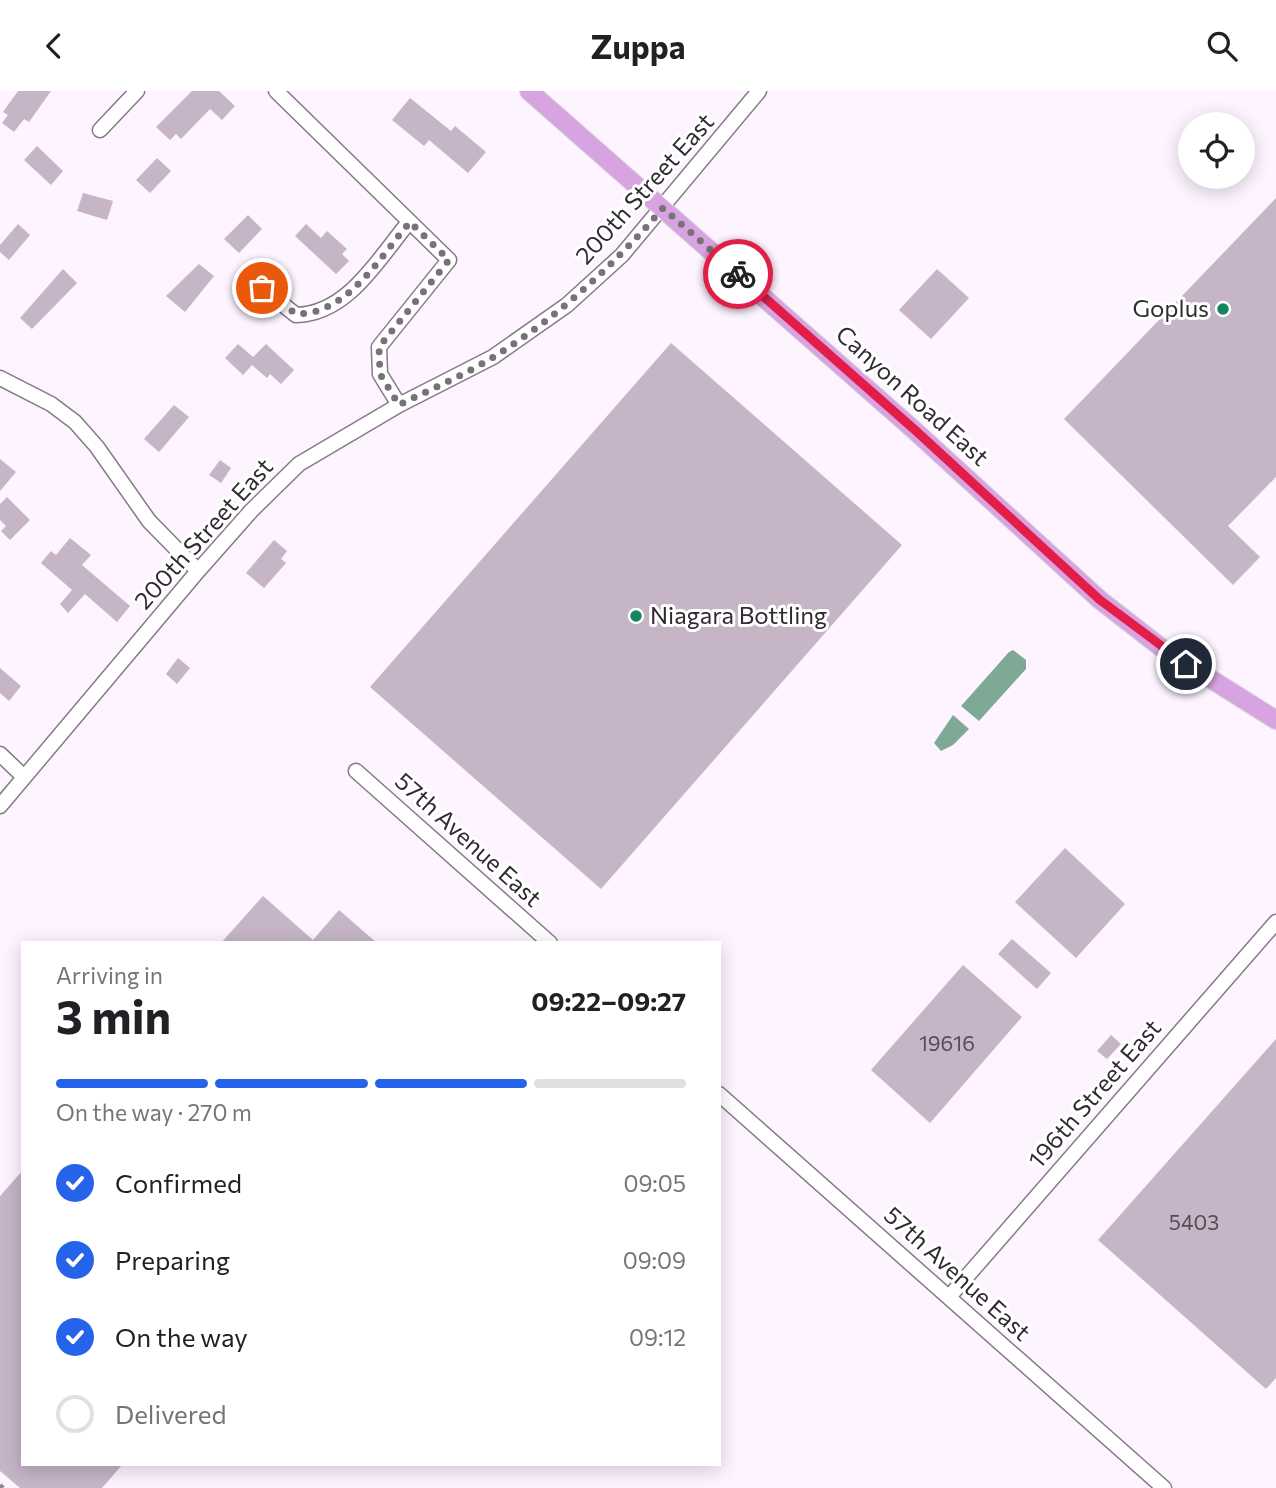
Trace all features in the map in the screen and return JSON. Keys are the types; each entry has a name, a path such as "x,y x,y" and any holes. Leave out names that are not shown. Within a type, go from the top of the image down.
{"main road":[{"name":"Canyon Road East","path":"529,91 915,430 1100,600 1163,649 1276,720"}],"street":[{"path":"100,130 137,91"},
{"path":"276,91 449,260 379,347 380,374 399,405"},
{"name":"200th Street East","path":"0,806 198,571 251,511 299,464 399,405 494,357 567,305 622,255 759,91"},
{"path":"262,288 296,314 329,307 347,295 410,222"},
{"path":"0,378 51,404 75,422 97,447 149,521 198,571"},
{"path":"0,754 24,777"},
{"name":"57th Avenue East","path":"356,771 548,941"},
{"name":"196th Street East","path":"949,1297 1276,922"},
{"name":"57th Avenue East","path":"721,1096 1164,1488"}],"shaded area":[{"path":"1013,650 1026,660 1026,669 979,721 961,706"},
{"path":"953,715 969,729 953,745 941,751 934,743"}],"building":[{"path":"18,91 51,91 29,122 24,119 14,132 2,123 8,115 3,112"},
{"path":"192,91 219,91 235,106 222,120 210,109 181,139 176,134 170,140 156,127"},
{"path":"410,98 451,131 455,126 486,152 468,173 429,140 424,146 392,120"},
{"path":"37,146 63,171 51,185 24,160"},
{"path":"157,158 171,171 150,193 136,180"},
{"path":"83,193 113,201 107,220 77,211"},
{"name":"Goplus","path":"1276,198 1276,477 1228,526 1260,557 1233,585 1064,419"},
{"path":"248,215 262,229 239,253 224,239"},
{"path":"18,224 30,235 9,260 0,252 0,245"},
{"path":"306,224 321,238 327,231 347,249 342,254 349,261 336,274 295,236"},
{"path":"199,264 214,276 185,312 166,296"},
{"path":"63,269 77,283 32,329 20,318"},
{"path":"937,269 969,298 931,339 899,310"},
{"name":"Niagara Bottling","path":"671,343 902,545 601,889 370,687"},
{"path":"238,344 253,357 266,344 294,370 281,384 270,374 267,378 252,365 243,375 225,358"},
{"path":"174,405 189,417 159,452 144,439"},
{"path":"0,459 16,472 0,491"},
{"path":"220,460 231,468 221,483 209,475"},
{"path":"7,497 30,520 10,540 1,531 6,526 0,520 0,504"},
{"path":"70,538 91,555 82,565 130,606 117,622 85,594 68,613 60,604 72,590 41,563 51,551 56,555"},
{"path":"274,540 287,551 281,559 286,563 264,588 246,573"},
{"path":"178,658 190,668 177,684 166,674"},
{"path":"0,668 21,686 9,701 0,693"},
{"path":"1065,848 1125,904 1076,958 1015,902"},
{"path":"263,896 313,940 339,910 375,941 223,941"},
{"path":"1012,939 1051,973 1037,989 998,954"},
{"path":"963,965 1022,1017 930,1123 871,1070"},
{"path":"1111,1035 1121,1044 1107,1059 1097,1051"},
{"path":"1276,1039 1276,1378 1266,1389 1098,1240"},
{"path":"21,1172 21,1466 121,1466 102,1488 20,1488 0,1471 0,1196"}],"railway":[{"path":"0,1485 3,1488"}],"way so far":[{"path":"262,288 271,298 296,314 317,312 329,307 347,295 410,222 449,260 379,347 380,374 399,405 494,357 567,305 622,255 663,208 738,274"}],"place":[{"name":"Goplus","path":"1223,309"},
{"name":"Niagara Bottling","path":"636,616"}],"route":[{"path":"738,274 915,430 1100,600 1186,664"}]}
